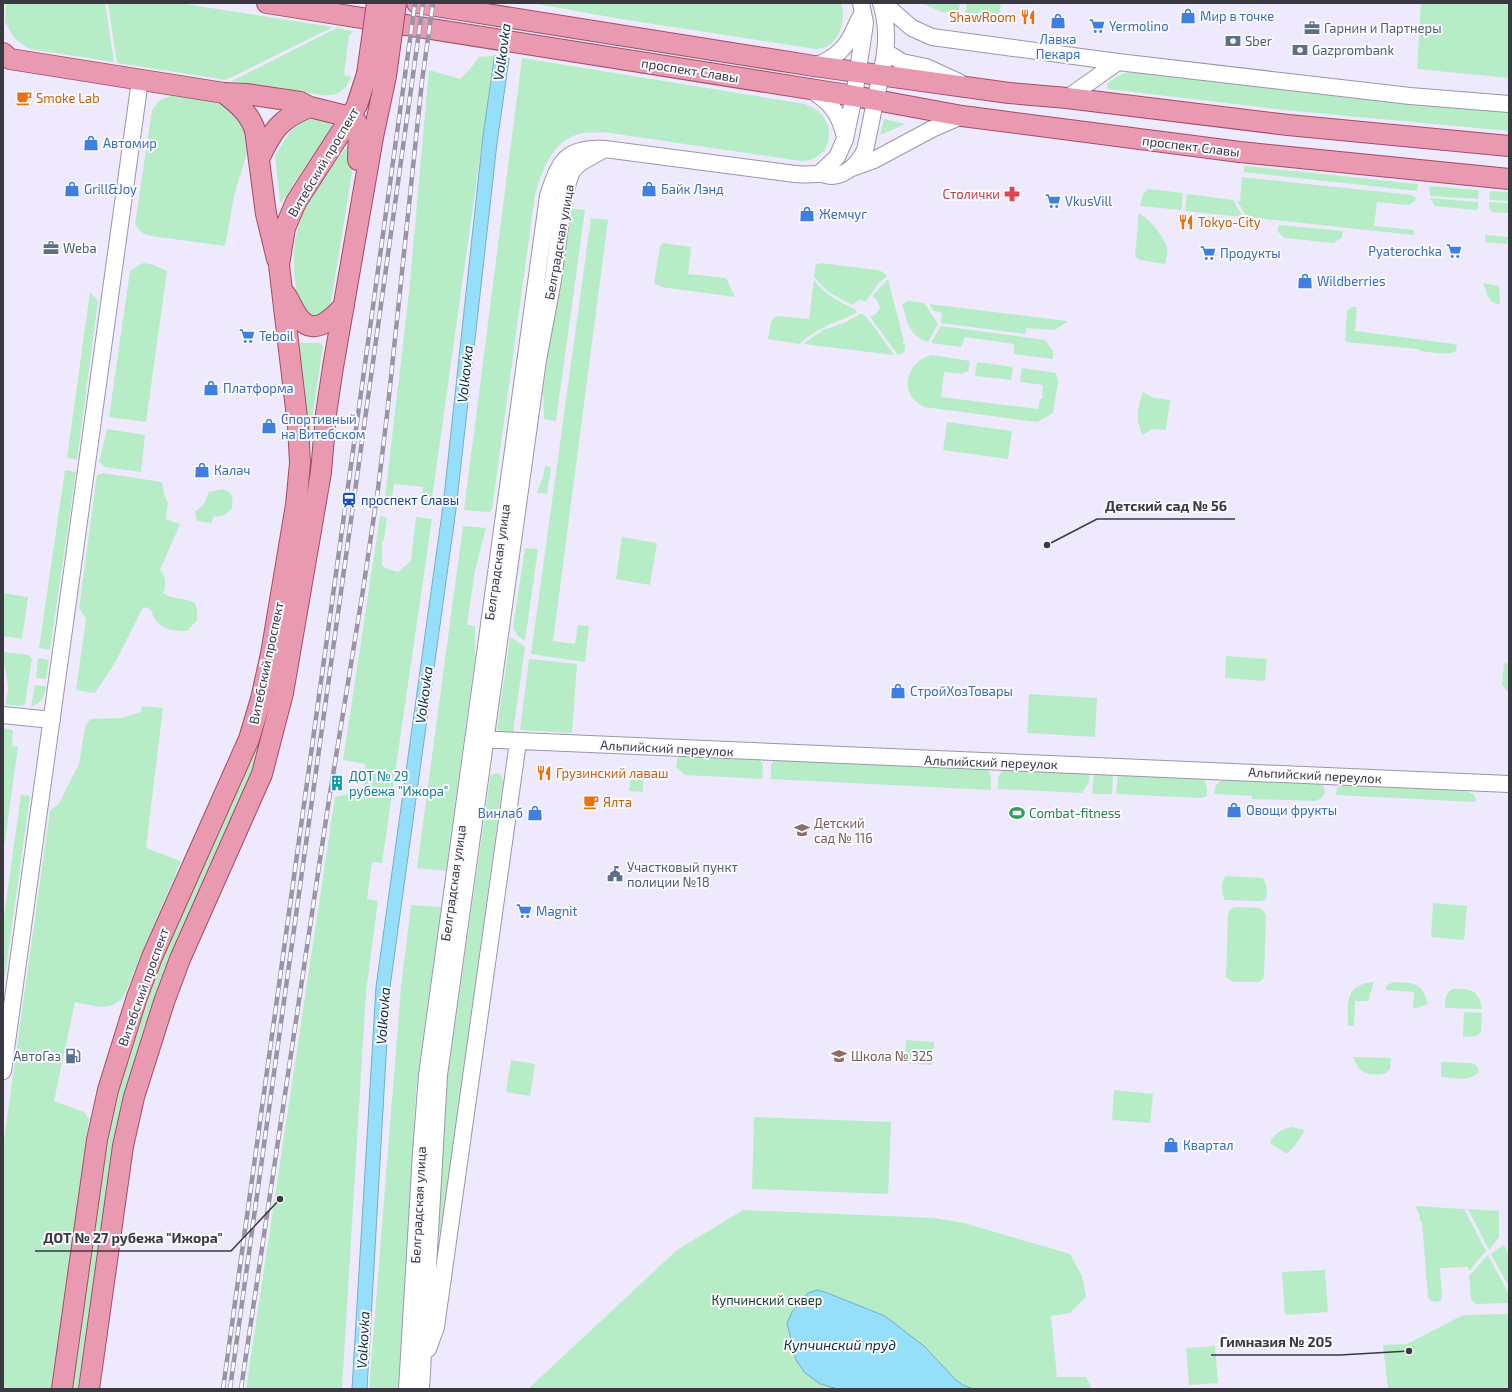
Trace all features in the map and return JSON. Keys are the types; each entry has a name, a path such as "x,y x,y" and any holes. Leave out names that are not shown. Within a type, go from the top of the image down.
{"main road":[{"name":"проспект Славы","path":"267,3 854,96 962,116 1248,153 1509,179"},
{"name":"Витебский проспект","path":"62,1389 97,1140 108,1090 137,997 152,957 249,739 261,699 269,662 296,505 300,463 298,426 280,275 285,228 296,202 357,105 367,74 377,3"},
{"name":"Витебский проспект","path":"88,1389 123,1146 134,1096 164,1002 180,959 262,774 283,693 320,480 326,414 373,137 386,76 396,3"},
{"name":"проспект Славы","path":"420,3 814,66 969,87 1288,125 1509,146"},
{"path":"12,56 140,80 224,93 246,94 300,102 310,107 350,117 358,125 360,132 357,170 358,226"},
{"path":"224,93 241,106 252,122 257,139 266,214 280,275 296,313 305,324 323,324 334,317 344,306"},
{"path":"259,159 266,144 279,125 296,113 310,107"}],"street":[{"path":"852,168 861,159 865,150 882,75 886,52 886,22 882,3"},
{"path":"882,3 912,28 932,37 1118,62 1410,96 1509,104"},
{"path":"863,13 869,18 874,16 882,18 886,22"},
{"path":"814,66 826,62 843,48 863,13"},
{"path":"820,174 836,157 845,139 858,72 863,13"},
{"path":"886,52 902,62 926,67 969,87"},
{"path":"1067,98 1118,62"},
{"path":"3,1072 140,80"},
{"path":"810,89 832,106 839,117 845,139"},
{"path":"820,174 833,176 844,173 852,168 874,160 932,129 962,116"},
{"name":"Белградская улица","path":"407,1389 420,1153 427,1075 538,360 553,280 565,192 572,171 580,163 604,149 795,174 820,174"},
{"path":"3,715 52,720"},
{"name":"Белградская улица","path":"421,1389 438,1083 480,740"},
{"name":"Альпийский переулок","path":"480,740 1509,784"},
{"path":"422,1367 436,1327 518,742"}],"green space":[{"path":"6,3 105,3 114,62 29,49 14,38 5,22"},
{"path":"108,3 179,3 333,27 226,80 117,63"},
{"path":"531,3 841,3 843,20 839,32 832,43 827,47 816,49 621,19"},
{"path":"921,3 960,3 958,14 942,12"},
{"path":"967,3 1001,3 999,18 965,13"},
{"path":"1421,3 1509,3 1509,78 1417,69"},
{"path":"337,28 353,31 349,36 344,75 351,77 349,82 340,92 331,95 321,95 232,81"},
{"path":"494,56 431,506 421,504 423,487 394,484 392,496 389,498 385,497 409,292 429,70 460,79 479,57"},
{"path":"522,58 805,104 817,110 823,116 829,131 829,139 823,152 817,157 810,160 801,161 603,132 584,133 574,136 557,148 541,175 535,195 492,510 489,512 464,510"},
{"path":"1132,71 1182,77 1182,79 1184,77 1284,90 1509,111 1509,131 1284,110 1108,89 1107,84 1122,74"},
{"path":"173,95 224,103 245,124 249,146 234,196 225,246 151,236 138,229 135,224 152,110 160,100"},
{"path":"312,117 329,121 332,127 281,203 275,156 293,127 301,120"},
{"path":"884,119 905,124 880,135"},
{"path":"352,140 357,142 330,308 315,322 302,308 297,297 294,257 296,238 301,220 317,188"},
{"path":"1245,166 1418,184 1417,191 1243,172"},
{"path":"1242,177 1412,195 1416,198 1415,201 1409,205 1377,202 1374,226 1414,230 1414,235 1247,217 1237,201 1240,201"},
{"path":"1429,186 1479,190 1478,199 1430,196"},
{"path":"1148,189 1183,193 1181,210 1140,206 1143,194"},
{"path":"1490,191 1509,192 1509,201 1489,200"},
{"path":"1187,194 1233,200 1243,217 1185,211"},
{"path":"1430,198 1478,202 1478,208 1476,210 1435,206"},
{"path":"1489,202 1509,203 1509,213 1492,212 1489,207"},
{"path":"567,208 585,210 556,421 544,419 543,390"},
{"path":"1139,213 1156,228 1163,238 1167,248 1165,264 1140,260 1135,257"},
{"path":"591,218 608,220 553,641 575,644 578,625 589,626 585,662 531,654"},
{"path":"1279,225 1343,231 1342,238 1333,243 1285,238 1277,231"},
{"path":"1485,235 1508,237 1507,244 1485,242"},
{"path":"663,243 691,247 688,274 726,278 735,297 661,287 654,283 660,247"},
{"path":"143,263 151,264 167,271 146,422 109,417 130,271"},
{"path":"821,263 877,270 883,272 887,276 878,284 866,301 859,300 852,305 827,291 814,277 816,264"},
{"path":"888,279 904,342 903,344 905,344 905,350 903,353 898,355 870,317 876,314 880,308 877,300 872,296"},
{"path":"814,280 828,294 857,312 822,328 799,344 768,339 771,321 776,316 809,319"},
{"path":"1483,283 1499,286 1500,304 1496,304 1490,300"},
{"path":"90,292 98,301 77,460 67,458"},
{"path":"908,301 924,303 938,324 928,342 916,336 910,328 902,304"},
{"path":"929,304 1068,321 1055,330 1026,328 1025,334 941,323 942,313 934,311"},
{"path":"1352,307 1357,307 1355,331 1454,344 1457,345 1456,351 1439,353 1420,351 1418,349 1346,342 1347,311"},
{"path":"860,314 863,314 875,328 894,355 803,344 823,330 844,323"},
{"path":"941,326 1045,340 1053,351 1053,359 1014,354 1014,344 965,337 961,347 931,343"},
{"path":"320,343 323,346 311,425 310,449 298,344"},
{"path":"932,355 970,361 968,372 964,372 964,374 944,372 941,397 1038,409 1040,399 1042,399 1043,385 1020,382 1022,368 1056,373 1058,382 1053,413 1037,422 924,407 910,394 908,379 916,364"},
{"path":"977,362 1013,367 1011,380 975,376"},
{"path":"1143,392 1154,398 1170,400 1166,430 1152,429 1143,435 1140,430 1138,414"},
{"path":"947,422 1012,431 1008,459 943,450"},
{"path":"107,429 145,435 141,472 105,467 99,462"},
{"path":"545,466 551,467 547,494 537,493 543,477"},
{"path":"65,470 76,472 50,650 39,648"},
{"path":"103,473 162,482 164,495 168,503 166,519 180,524 160,570 165,581 163,593 171,597 195,603 197,620 187,631 169,630 164,628 156,621 151,610 147,607 142,609 116,661 95,693 76,690 86,619 79,608 97,475"},
{"path":"222,489 226,490 232,496 232,508 224,515 214,516 211,523 197,521 195,512 204,504 209,492"},
{"path":"380,516 387,517 384,540 382,542 382,565 385,568 398,572 411,560 416,517 432,519 382,863 372,862 367,899 378,901 366,992 342,1389 246,1389 335,797 363,791 365,782 365,764 343,760"},
{"path":"463,526 486,528 475,571 467,625 475,626 475,658 446,871 417,868"},
{"path":"622,537 657,543 650,585 616,579"},
{"path":"525,548 538,549 525,641 518,636 513,627"},
{"path":"3,593 28,597 22,639 3,636"},
{"path":"510,638 525,647 513,733 502,732 497,729"},
{"path":"3,652 29,655 32,659 25,704 22,706 6,705 8,689"},
{"path":"1226,656 1267,659 1265,681 1225,678"},
{"path":"38,658 49,660 46,679 36,678"},
{"path":"529,659 577,664 572,733 520,730"},
{"path":"1504,663 1509,664 1509,693 1502,685"},
{"path":"35,685 46,686 42,699 31,707"},
{"path":"1029,694 1097,698 1095,737 1027,733"},
{"path":"142,706 163,708 146,848 181,861 123,998 117,1003 106,1007 75,1002 54,1101 84,1112 89,1119 53,1389 3,1389 3,1147 50,810 58,805 79,764 85,727 90,719 121,718 141,712"},
{"path":"3,728 13,730 12,746 18,747 3,855"},
{"path":"261,736 255,765 165,969 129,1081 114,1136 78,1389 72,1389 108,1135 122,1078 160,963"},
{"path":"678,756 760,760 763,766 762,779 685,775 676,767"},
{"path":"775,760 988,768 991,777 991,790 771,779 771,764"},
{"path":"1003,769 1090,773 1089,782 1082,793 998,789 998,778"},
{"path":"498,773 501,775 503,781 441,1232 438,1234 444,1103 490,778 491,775"},
{"path":"1094,773 1113,774 1112,794 1092,794"},
{"path":"1118,774 1203,777 1207,788 1207,796 1200,798 1116,794"},
{"path":"631,777 643,778 643,792 629,791"},
{"path":"1225,778 1319,782 1325,791 1321,798 1315,801 1252,799 1252,796 1214,794 1216,785"},
{"path":"1342,785 1463,791 1472,794 1475,797 1476,802 1336,795 1337,788"},
{"path":"21,795 30,796 3,990 3,923"},
{"path":"1226,876 1263,878 1267,887 1266,899 1261,901 1225,900 1222,888 1224,878"},
{"path":"1433,903 1467,906 1464,940 1431,937"},
{"path":"411,905 441,907 416,1089 400,1389 369,1389 401,987"},
{"path":"1235,907 1260,908 1266,914 1264,976 1259,982 1233,982 1226,977 1228,915 1230,909"},
{"path":"1374,982 1368,1001 1355,1001 1354,1026 1348,1026 1348,1003 1350,996 1357,987"},
{"path":"1393,982 1416,985 1423,991 1428,1004 1413,1009 1414,992 1386,990 1386,986"},
{"path":"1453,989 1469,990 1476,994 1481,1003 1482,1009 1445,1008 1448,992"},
{"path":"1464,1012 1482,1013 1481,1032 1477,1036 1463,1037"},
{"path":"906,1040 934,1042 932,1065 905,1063"},
{"path":"1353,1057 1391,1058 1390,1069 1386,1073 1375,1075 1365,1073 1355,1063"},
{"path":"511,1060 535,1064 530,1096 506,1092"},
{"path":"1441,1062 1470,1063 1476,1065 1479,1070 1472,1077 1468,1078 1457,1079 1441,1077"},
{"path":"1114,1090 1153,1094 1150,1123 1112,1120"},
{"path":"754,1117 891,1122 888,1194 752,1189"},
{"path":"1292,1127 1305,1130 1287,1154 1270,1143 1278,1132"},
{"path":"1415,1206 1464,1209 1486,1251 1469,1271 1468,1267 1440,1268 1442,1299 1438,1302 1431,1301 1428,1297 1422,1222 1420,1221 1419,1214"},
{"path":"1468,1209 1499,1211 1499,1237 1489,1250"},
{"name":"Купчинский сквер","path":"743,1210 934,1218 964,1223 1070,1254 1082,1276 1086,1297 1070,1313 1051,1316 1057,1377 1086,1377 1092,1389 528,1389 677,1250"},
{"path":"1503,1245 1506,1248 1509,1258 1509,1287 1491,1254"},
{"path":"1488,1255 1509,1294 1509,1303 1475,1304 1471,1299 1469,1276"},
{"path":"1325,1270 1328,1312 1285,1315 1282,1272"},
{"path":"1509,1314 1509,1389 1388,1389 1383,1345 1407,1344 1463,1315"},
{"path":"1215,1346 1218,1383 1189,1385 1186,1348"}],"water":[{"name":"Volkovka","path":"502,3 517,3 497,143 456,509 390,987 367,1389 352,1389 376,987 443,506 483,136"},
{"name":"Купчинский пруд","path":"817,1290 885,1316 924,1346 956,1380 973,1389 838,1389 820,1384 805,1373 796,1360 787,1323 792,1312 808,1293"}],"pier":[{"path":"500,3 519,4 511,58 493,55"}],"railway":[{"path":"223,1389 415,3"},
{"path":"230,1389 423,3"},
{"path":"241,1389 328,806 378,489 422,81 433,3"}],"place":[{"name":"Мир в точке","path":"1188,16"},
{"name":"ShawRoom","path":"1028,17"},
{"name":"Лавка Пекаря","path":"1058,21"},
{"name":"Yermolino","path":"1097,26"},
{"name":"Гарнин и Партнеры","path":"1312,28"},
{"name":"Sber","path":"1233,41"},
{"name":"Gazprombank","path":"1300,50"},
{"name":"Smoke Lab","path":"24,98"},
{"name":"Автомир","path":"91,143"},
{"name":"Grill&Joy","path":"72,189"},
{"name":"Байк Лэнд","path":"649,189"},
{"name":"Столички","path":"1012,194"},
{"name":"VkusVill","path":"1053,201"},
{"name":"Жемчуг","path":"807,214"},
{"name":"Tokyo-City","path":"1186,222"},
{"name":"Weba","path":"51,248"},
{"name":"Pyaterochka","path":"1454,251"},
{"name":"Продукты","path":"1208,253"},
{"name":"Wildberries","path":"1305,281"},
{"name":"Teboil","path":"247,336"},
{"name":"Платформа","path":"211,388"},
{"name":"Спортивный на Витебском","path":"269,426"},
{"name":"Калач","path":"202,470"},
{"name":"проспект Славы","path":"349,500"},
{"name":"Детский сад № 56","path":"1047,545"},
{"name":"СтройХозТовары","path":"898,691"},
{"name":"Грузинский лаваш","path":"544,773"},
{"name":"ДОТ № 29 рубежа \"Ижора\"","path":"337,783"},
{"name":"Ялта","path":"591,802"},
{"name":"Овощи фрукты","path":"1234,810"},
{"name":"Винлаб","path":"535,813"},
{"name":"Combat-fitness","path":"1017,813"},
{"name":"Детский сад № 116","path":"802,830"},
{"name":"Участковый пункт полиции №18","path":"615,874"},
{"name":"Magnit","path":"524,911"},
{"name":"АвтоГаз","path":"73,1056"},
{"name":"Школа № 325","path":"839,1056"},
{"name":"Квартал","path":"1171,1145"},
{"name":"ДОТ № 27 рубежа \"Ижора\"","path":"280,1199"},
{"name":"Гимназия № 205","path":"1409,1351"}]}
